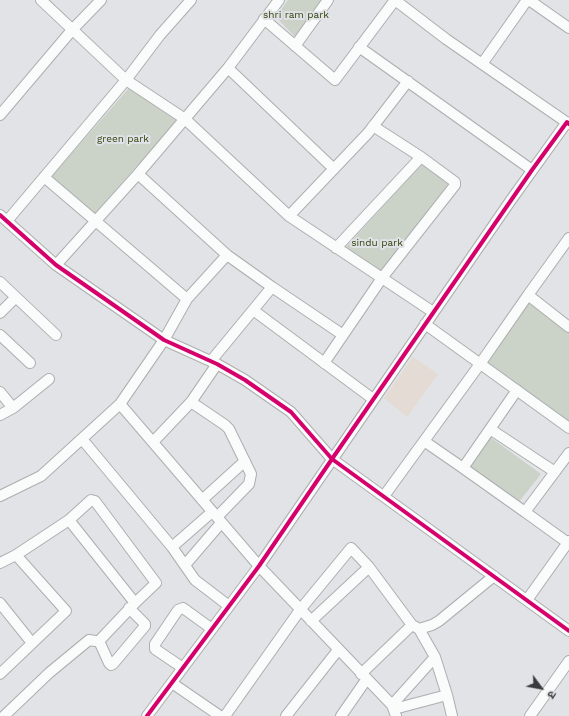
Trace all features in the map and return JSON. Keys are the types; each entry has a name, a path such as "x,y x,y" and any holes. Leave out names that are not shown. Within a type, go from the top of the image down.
{"street":[{"path":"41,0 126,80 185,119 290,216 433,312"},
{"path":"0,115 72,30 101,0"},
{"path":"191,0 160,35 126,80 44,177 2,217 56,266 164,340 214,363 246,380 291,412 332,459 566,628"},
{"path":"56,266 138,174 228,68 279,0"},
{"path":"295,46 328,0"},
{"path":"147,716 259,566 532,170 568,123 446,39 395,0 335,80 264,19"},
{"path":"482,64 528,0 569,28"},
{"path":"359,48 408,81 532,170"},
{"path":"228,68 334,169"},
{"path":"290,216 373,126 408,81"},
{"path":"324,363 382,278 455,185 454,180 373,126"},
{"path":"336,248 421,157"},
{"path":"138,174 227,255 343,335"},
{"path":"44,177 188,299"},
{"path":"384,496 569,238"},
{"path":"0,496 41,476 120,404 164,340 188,299 227,255"},
{"path":"0,282 56,335"},
{"path":"153,442 191,402 214,363 272,287"},
{"path":"528,295 566,325 569,313"},
{"path":"0,313 16,297"},
{"path":"253,310 373,399"},
{"path":"425,324 569,428"},
{"path":"0,335 30,363"},
{"path":"0,415 13,408 49,379"},
{"path":"463,468 517,390"},
{"path":"0,392 13,408"},
{"path":"185,565 217,517 248,484 251,474 229,429 191,402"},
{"path":"120,404 259,566 394,710"},
{"path":"490,429 555,472"},
{"path":"82,439 172,547 195,580 228,606"},
{"path":"424,441 568,542 527,600"},
{"path":"525,512 569,453"},
{"path":"202,500 245,461"},
{"path":"0,563 16,555 69,520 91,500 95,501 156,583 99,641 95,642 89,640 49,672 4,716 0,712"},
{"path":"172,547 217,517"},
{"path":"69,520 145,624 145,626 111,665 99,641"},
{"path":"225,716 300,610 351,548 369,567 416,627 435,657 452,716"},
{"path":"0,674 66,612 16,555"},
{"path":"310,621 369,567"},
{"path":"341,716 364,677 416,627 432,625 439,621 494,576"},
{"path":"0,604 32,644"},
{"path":"183,668 155,649 155,644 178,610 183,608 212,629"},
{"path":"286,716 338,650"},
{"path":"394,710 435,657"},
{"path":"530,716 569,661"},
{"path":"172,683 220,716"},
{"path":"394,710 447,695"}],"shaded area":[{"path":"413,357 438,374 407,417 384,398"}],"green space":[{"name":"shri ram park","path":"288,0 324,0 297,39 276,17"},
{"name":"green park","path":"129,88 177,121 93,215 51,177"},
{"name":"sindu park","path":"423,163 448,184 381,271 345,248"},
{"path":"530,300 569,331 569,423 485,363"},
{"path":"490,437 541,474 518,503 467,467"}],"cycle path":[{"path":"147,716 259,566 532,170 567,122 569,124"},
{"path":"0,215 56,265 164,340 217,364 245,380 291,412 332,459 569,631"}]}
